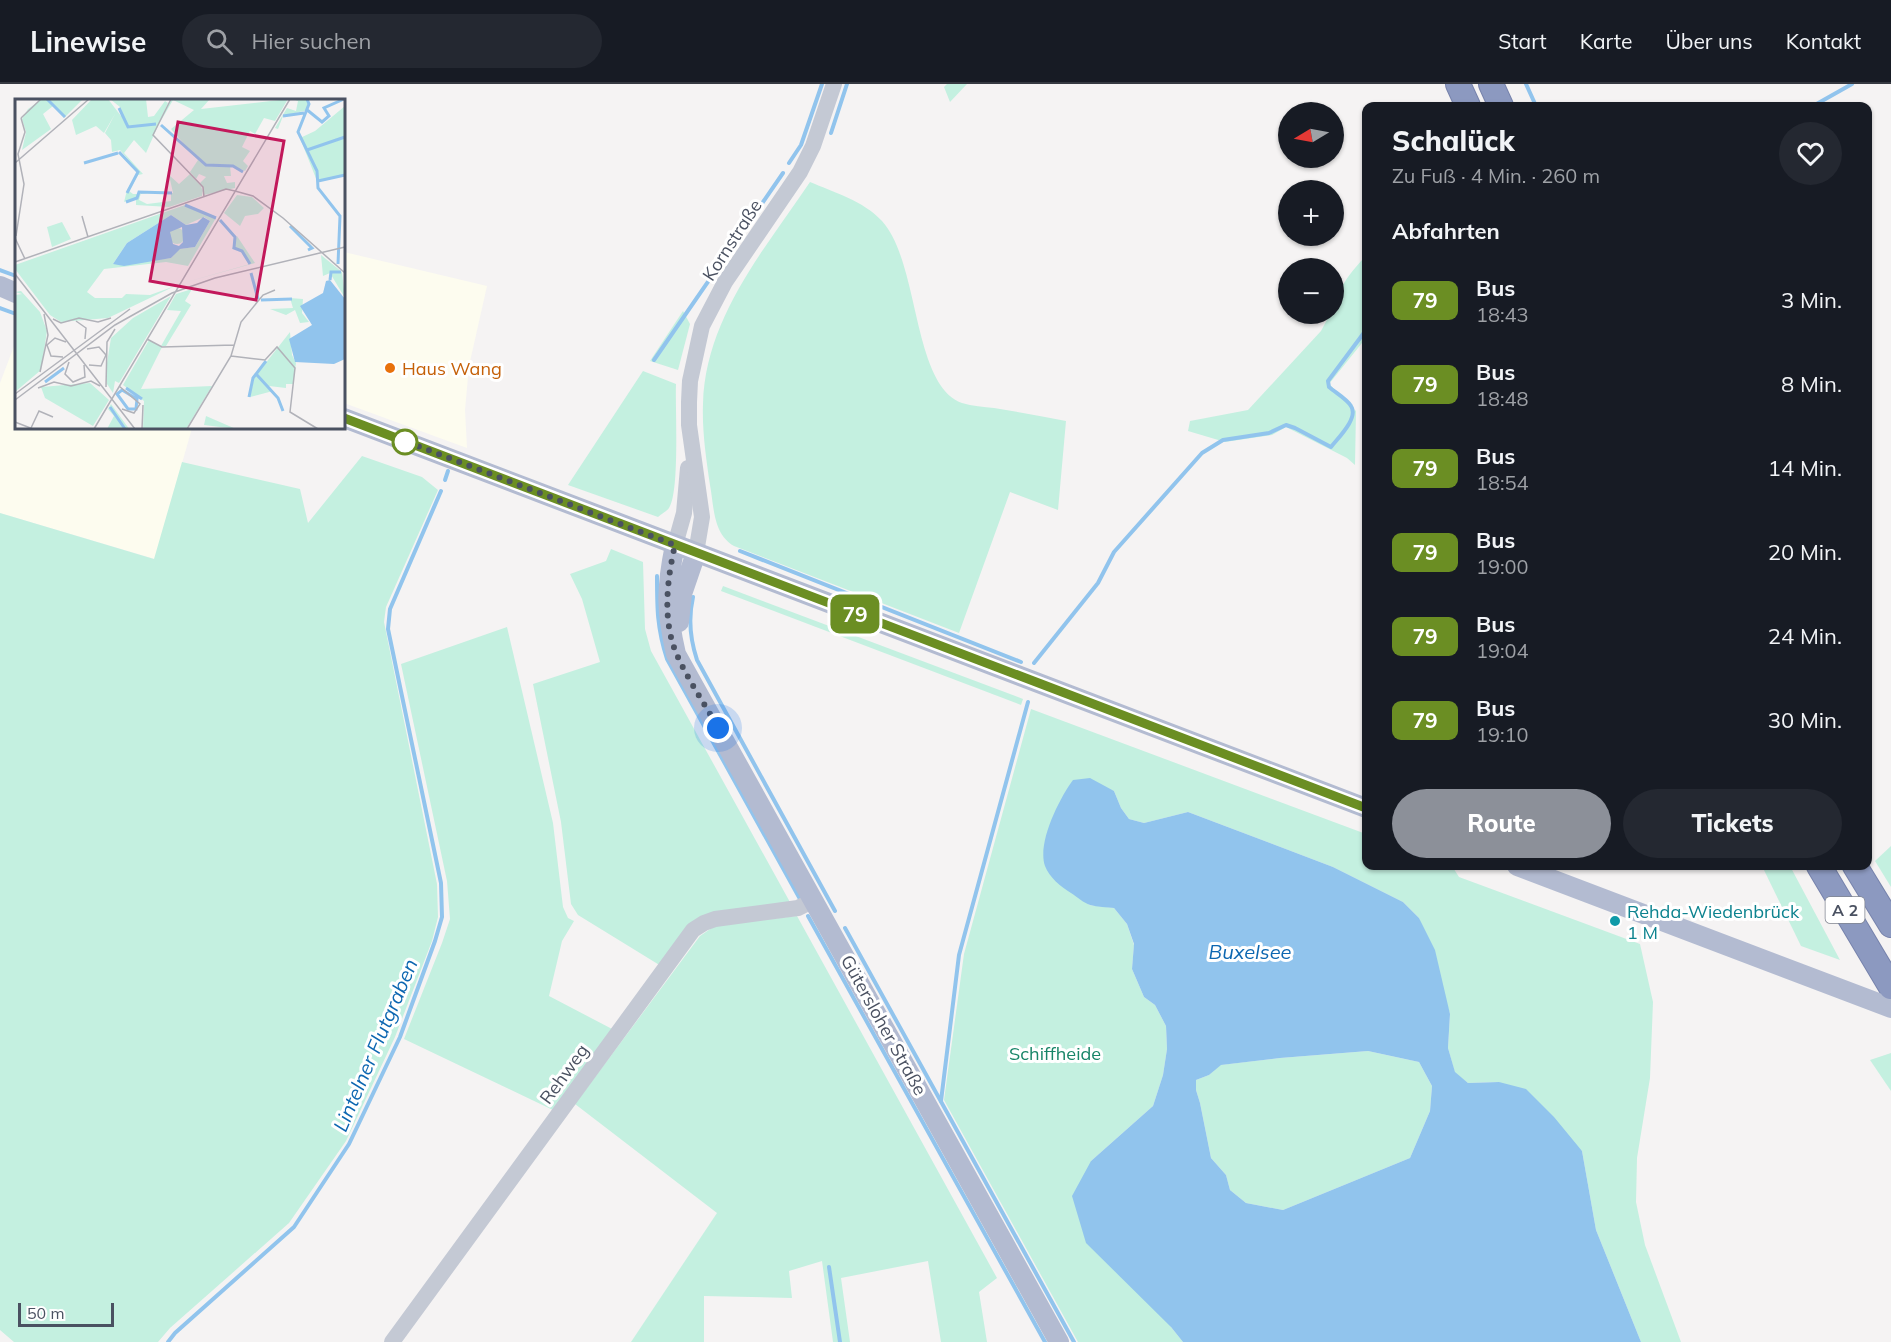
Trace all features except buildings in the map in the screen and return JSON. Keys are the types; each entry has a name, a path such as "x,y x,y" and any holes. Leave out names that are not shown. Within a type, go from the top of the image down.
{"highway":[{"path":"1458,84 1466,102"},
{"path":"1491,84 1499,102"},
{"name":"A 2","path":"1821,870 1891,987"},
{"name":"A 2","path":"1857,870 1891,925"}],"main road":[{"path":"0,286 15,292"},
{"path":"345,418 1362,806"},
{"name":"Gütersloher Straße","path":"675,545 668,592 668,622 676,654 1059,1342"},
{"name":"Gütersloher Straße","path":"696,553 682,594 679,621 683,652 708,709"},
{"path":"1528,870 1891,1008"}],"street":[{"name":"Kornstraße","path":"675,545 684,513 690,381 702,326 725,282 800,172 813,146 834,84"},
{"name":"Kornstraße","path":"689,425 702,517 696,553"},
{"name":"Rehweg","path":"392,1342 693,930 715,919 798,908 814,900"}],"shaded area":[{"path":"345,252 487,286 469,366 465,410 467,448 345,403"},
{"path":"15,344 15,429 192,429 155,559 0,513 0,383"}],"green space":[{"path":"947,84 967,84 950,102 944,87"},
{"path":"810,182 857,203 882,221 894,240 904,265 925,349 934,373 946,392 966,404 1066,421 1058,510 1010,492 959,633 734,546 727,541 718,527 707,465 703,414 706,373 714,342 740,286"},
{"path":"1362,260 1362,343 1329,384 1356,411 1355,465 1347,458 1286,427 1272,435 1225,442 1188,431 1190,421 1248,410 1321,331 1325,324 1344,324 1345,282"},
{"path":"683,311 690,324 678,370 650,361"},
{"path":"643,371 676,384 675,485 669,508 658,517 568,485"},
{"path":"362,456 422,477 438,490 386,607 384,622 437,884 438,917 432,941 395,1037 346,1141 289,1223 170,1328 158,1342 14,1342 0,1330 0,513 154,559 182,462 300,489 308,523"},
{"path":"611,549 643,562 645,629 651,651 791,904 714,914 661,966 578,915 571,904 561,822 533,684 600,662 582,599 570,574 606,561"},
{"path":"723,586 1023,699 1021,705 721,591"},
{"path":"507,627 553,823 563,907 568,918 574,921 562,941 549,996 614,1030 555,1111 404,1039 450,919 447,881 401,664"},
{"name":"Schiffheide","path":"1031,709 1362,833 1362,870 1455,870 1459,877 1640,944 1653,1002 1650,1078 1637,1158 1636,1202 1645,1245 1681,1342 1641,1342 1596,1230 1582,1151 1499,1082 1468,1083 1455,1073 1448,1048 1450,1014 1419,918 1403,902 1333,867 1188,812 1144,823 1129,819 1121,808 1114,791 1074,780 1052,820 1089,905 1114,908 1127,924 1134,945 1132,969 1144,997 1155,1005 1166,1026 1167,1049 1163,1075 1153,1106 1091,1161 1171,1327 1183,1342 1078,1342 944,1100 964,954"},
{"path":"1891,846 1891,887 1875,861"},
{"path":"1764,870 1792,870 1840,960 1801,946"},
{"path":"797,916 997,1278 979,1292 987,1342 941,1342 928,1261 841,1278 850,1342 833,1342 822,1261 789,1271 792,1298 704,1296 704,1342 631,1342 717,1213 575,1104 700,936 716,925"},
{"path":"1368,1051 1419,1062 1432,1086 1430,1111 1410,1158 1283,1210 1246,1203 1230,1190 1226,1175 1211,1158 1196,1090 1196,1080 1209,1075 1220,1065"},
{"path":"1891,1053 1891,1091 1870,1060"}],"water":[{"name":"Buxelsee","path":"1090,778 1114,791 1121,808 1129,819 1144,823 1188,812 1333,867 1403,902 1419,918 1435,950 1450,1014 1448,1048 1455,1072 1468,1083 1499,1082 1526,1089 1554,1117 1582,1151 1596,1230 1641,1342 1183,1342 1171,1327 1086,1243 1072,1196 1091,1161 1153,1106 1163,1075 1167,1049 1166,1026 1155,1005 1144,997 1132,969 1134,944 1127,924 1114,908 1090,905 1067,891 1052,878 1045,866 1043,856 1047,834 1056,809 1073,780","holes":["1368,1051 1419,1062 1432,1086 1430,1111 1410,1158 1283,1210 1246,1203 1230,1190 1226,1175 1211,1158 1196,1090 1196,1080 1209,1075 1221,1065"]}],"waterway":[{"path":"789,163 801,145 822,84"},
{"path":"831,133 847,84"},
{"path":"1526,84 1534,102"},
{"path":"1820,102 1852,84"},
{"path":"654,360 783,173"},
{"path":"0,270 15,276"},
{"path":"0,308 15,314"},
{"path":"1034,663 1098,583 1114,552 1202,453 1223,440 1269,433 1286,425 1331,447 1347,428 1353,411 1347,401 1329,387 1328,381 1362,335"},
{"name":"Lintelner Flutgraben","path":"445,480 448,471"},
{"name":"Lintelner Flutgraben","path":"168,1342 175,1333 294,1227 349,1144 400,1037 435,941 442,917 441,883 388,629 390,609 441,491"},
{"path":"740,551 1021,662"},
{"path":"657,576 658,618 667,659 800,899"},
{"path":"693,597 690,629 697,660 835,911"},
{"path":"941,1101 959,955 1028,702"},
{"path":"808,916 1045,1342"},
{"path":"845,928 1074,1342"},
{"path":"829,1267 840,1342"}],"bus line":[{"name":"79","path":"345,418 1362,806"}],"place":[{"name":"Haus Wang","path":"390,368"},
{"name":"Rehda-Wiedenbrück 1 M","path":"1615,921"}],"route":[{"path":"405,442 397,438 675,545 668,592 668,622 676,654 718,728"}]}
